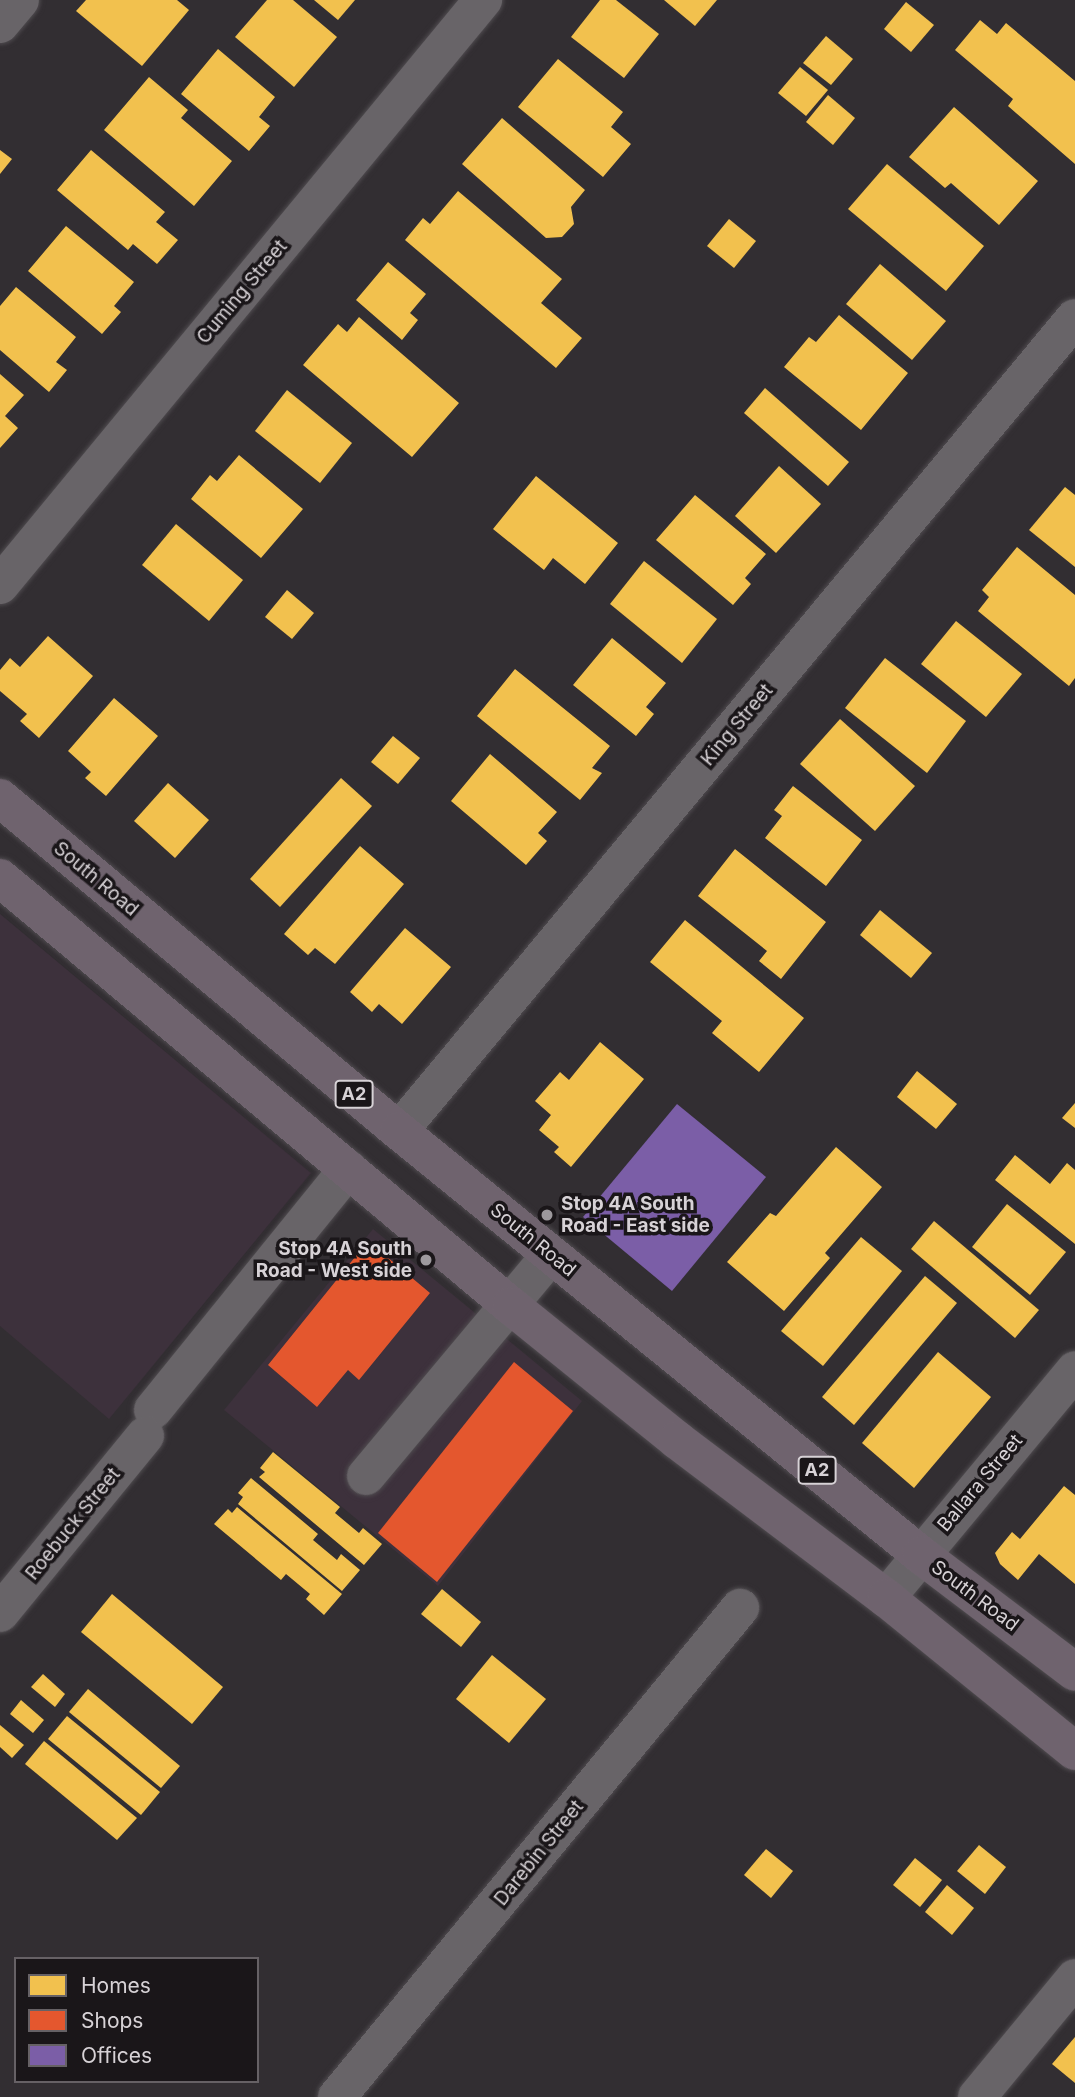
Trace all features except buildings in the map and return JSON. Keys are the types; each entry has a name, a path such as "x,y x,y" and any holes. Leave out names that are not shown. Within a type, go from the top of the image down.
{"highway":[{"name":"South Road","path":"0,798 551,1255 921,1555 1075,1672"},
{"path":"0,878 511,1306 677,1440 886,1598 1075,1751"}],"street":[{"path":"0,24 20,0"},
{"name":"Cuming Street","path":"0,585 483,0"},
{"name":"King Street","path":"399,1131 1073,325"},
{"name":"Roebuck Street","path":"0,1613 348,1169"},
{"path":"366,1476 551,1255"},
{"name":"Ballara Street","path":"886,1598 1075,1370"},
{"name":"Darebin Street","path":"337,2097 740,1608"},
{"path":"977,2097 1075,1978"}],"shaded area":[{"path":"0,914 311,1173 109,1419 0,1326"},
{"path":"373,1229 582,1401 438,1586 224,1410"}],"place":[{"name":"Stop 4A South Road - East side","path":"547,1215"},
{"name":"Stop 4A South Road - West side","path":"426,1260"}]}
